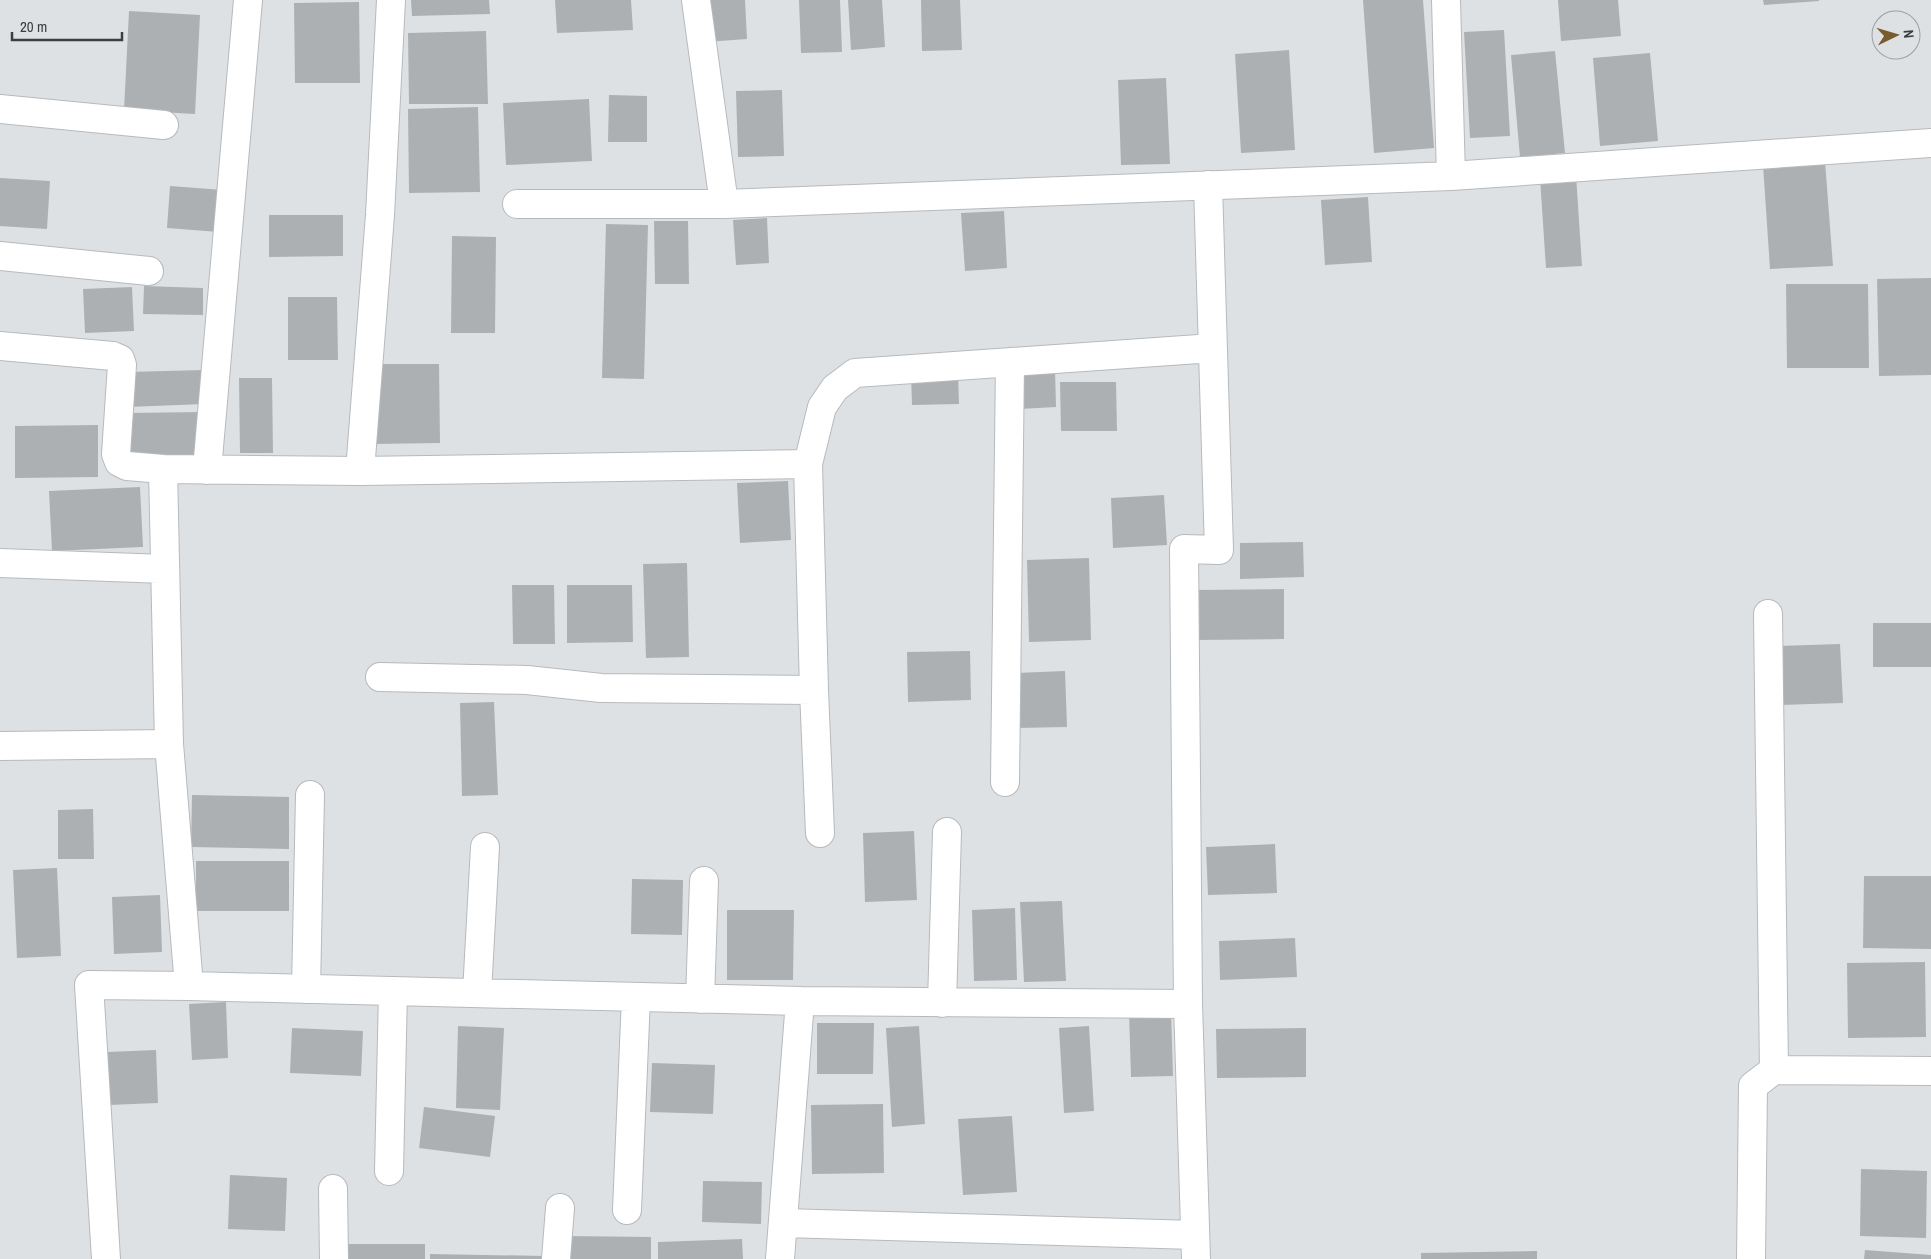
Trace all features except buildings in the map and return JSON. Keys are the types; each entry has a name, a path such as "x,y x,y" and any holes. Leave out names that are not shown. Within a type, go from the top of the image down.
{"street":[{"path":"207,470 248,0"},
{"path":"360,471 380,215 391,0"},
{"path":"696,0 724,204"},
{"path":"1446,0 1451,176"},
{"path":"0,109 164,125"},
{"path":"517,204 724,204 1451,176 1931,142"},
{"path":"783,1223 1196,1247 1188,1004 1184,548 1219,550 1208,185"},
{"path":"0,256 149,271"},
{"path":"0,346 112,356 120,360 122,365 116,454 119,462 127,466 207,470 360,471 808,464"},
{"path":"820,833 808,464 822,407 835,388 855,373 1213,348"},
{"path":"1005,782 1010,362"},
{"path":"163,469 169,744 189,986"},
{"path":"0,563 165,570"},
{"path":"1768,614 1774,1070"},
{"path":"380,677 527,680 601,688 814,690"},
{"path":"0,746 169,744"},
{"path":"306,989 310,795"},
{"path":"942,1003 947,832"},
{"path":"477,993 485,847"},
{"path":"700,999 704,881"},
{"path":"106,1259 89,985 800,1001 1188,1004"},
{"path":"389,1171 393,991"},
{"path":"627,1210 636,997"},
{"path":"780,1259 800,1001"},
{"path":"1751,1259 1753,1086 1774,1070 1931,1071"},
{"path":"333,1189 334,1259"},
{"path":"556,1259 560,1208"}]}
